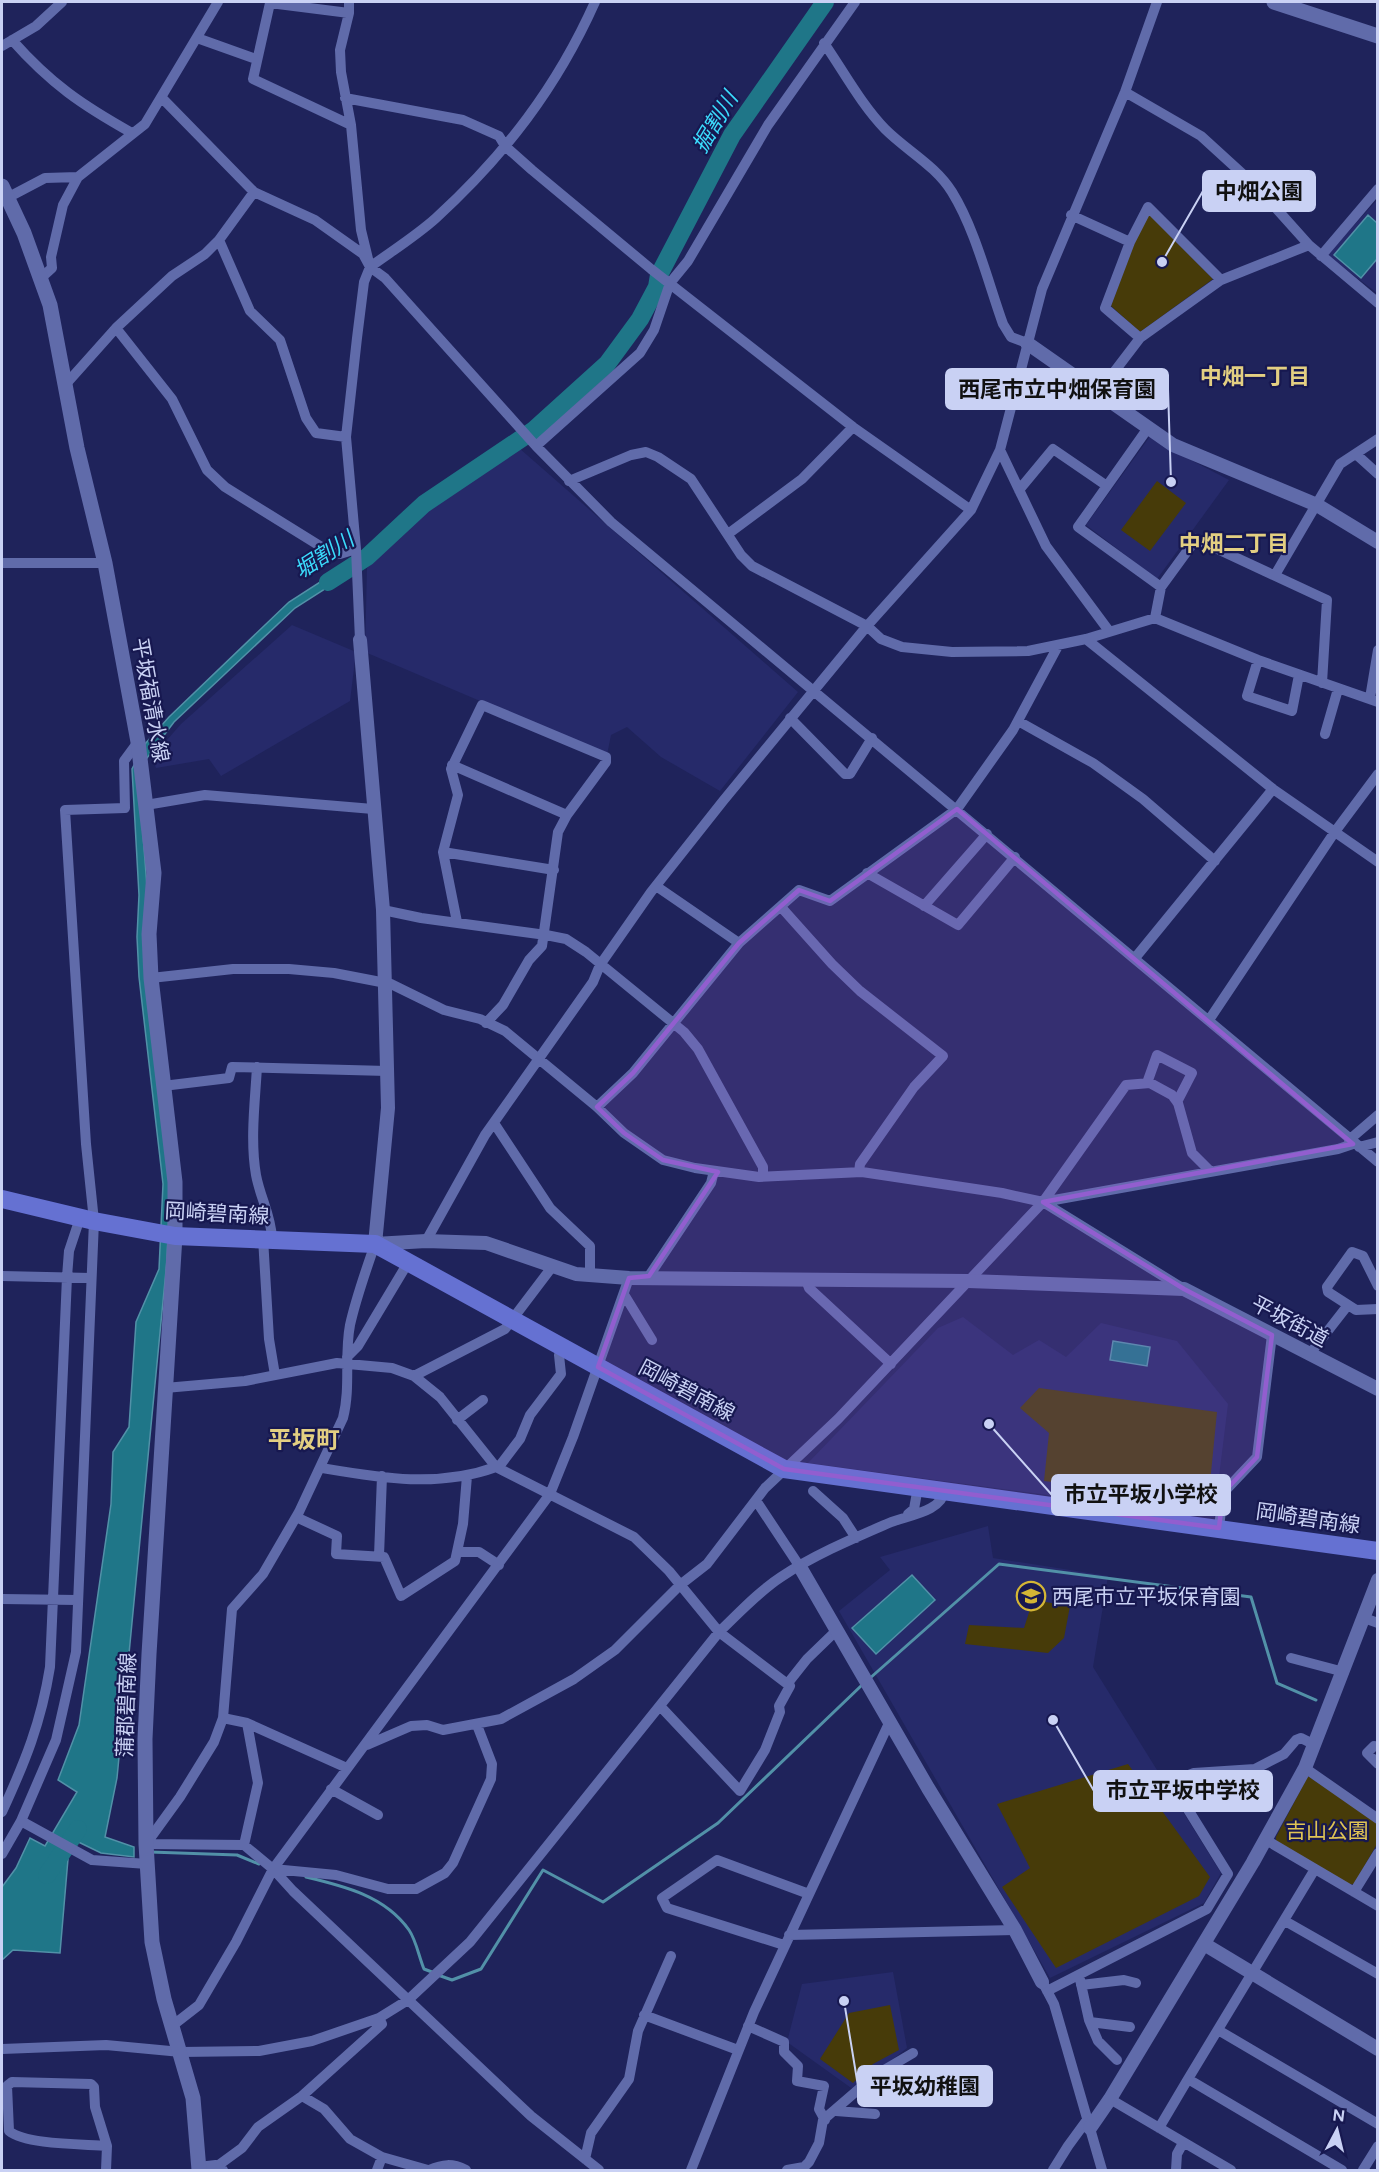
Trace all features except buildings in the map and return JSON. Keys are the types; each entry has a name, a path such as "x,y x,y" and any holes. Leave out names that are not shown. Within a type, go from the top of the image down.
{"main road":[{"path":"1274,2 1377,36"},
{"name":"平坂福清水線","path":"4,192 41,278 66,384 77,448 105,563 138,742 154,873 149,934 151,978 175,1182 170,1235"},
{"name":"岡崎碧南線","path":"2,1199 170,1235 375,1244 784,1469 1377,1551"},
{"name":"蒲郡碧南線","path":"170,1235 165,1388 145,1739 146,1844 152,1942 197,2123 199,2170"}],"street":[{"path":"2,46 36,26 62,2"},
{"path":"41,278 52,268 51,257 63,205 78,177 145,124 219,2"},
{"path":"349,2 349,13 340,51 345,98 351,125 361,230 370,267"},
{"path":"146,1844 214,1742 223,1718 232,1609 263,1574 296,1517 322,1468 345,1411 350,1325 375,1244 387,1142 385,982 382,910 346,437 364,282 370,267 435,219 524,126 574,49 595,2"},
{"path":"536,446 640,353 654,330 670,283 688,261 768,125 855,2"},
{"path":"426,1241 494,1123 593,982 600,965 656,886 813,690 971,510 1000,450 1042,289 1071,215 1125,92 1157,2"},
{"path":"349,13 270,3 253,79 351,125"},
{"path":"197,38 256,58"},
{"path":"12,40 59,88 88,109 132,133"},
{"path":"825,43 860,98 886,130 935,171 951,191 965,218 1003,324 1011,337 1027,344 1173,445 1317,505 1377,542"},
{"path":"1125,92 1201,136 1258,188 1309,245 1377,303"},
{"path":"162,98 254,192 315,220 363,254 370,267 385,278 536,446 611,522 1015,857 1377,1162"},
{"path":"345,98 464,120 499,136 505,146 670,283 854,427 971,510"},
{"path":"4,192 45,178 78,177"},
{"path":"1321,256 1377,189"},
{"path":"66,384 116,328 172,276 205,254 219,240 254,192"},
{"path":"1140,338 1105,308 1130,242 1148,207 1221,280"},
{"path":"1071,215 1130,242"},
{"path":"219,240 250,311 280,340 306,418 316,433 346,437"},
{"path":"1098,393 1140,338 1221,280 1309,245"},
{"path":"116,328 163,386 207,470 225,487 328,551 340,554 356,549"},
{"path":"729,534 802,478 854,427"},
{"path":"1148,428 1078,527 1161,587"},
{"path":"1275,575 1340,464 1357,455 1377,439"},
{"path":"1019,490 1053,449 1107,486"},
{"path":"1000,450 1046,546 1108,631"},
{"path":"569,481 646,452 691,479 741,555 753,566 867,626 882,639 902,647 952,652 1028,651 1086,639 1155,618 1258,660 1374,700 1377,650"},
{"path":"1357,455 1377,474"},
{"path":"1155,618 1161,587 1196,539 1327,600 1322,683"},
{"path":"2,563 105,563"},
{"path":"1086,639 1272,789 1377,862"},
{"path":"597,1107 633,1073 674,1022 691,1006 739,944 798,890 830,901 957,809 1018,721 1058,646"},
{"path":"1258,660 1247,696 1292,711 1299,675"},
{"path":"1324,734 1338,689"},
{"path":"456,922 443,852 458,795 450,769 482,705 606,757 606,762 567,815 558,832 543,946 529,960 503,1005 486,1023"},
{"path":"790,718 845,774 850,774 872,738"},
{"path":"1018,721 1093,763 1143,799 1215,861"},
{"path":"2,1854 21,1821 56,1740 76,1652 91,1278 86,1144 65,810 125,808 123,761 138,742"},
{"path":"452,765 567,815"},
{"path":"1209,1020 1334,833 1377,774"},
{"path":"1135,958 1272,789"},
{"path":"146,805 205,795 373,809"},
{"path":"924,906 987,834"},
{"path":"443,852 554,870"},
{"path":"867,873 958,925 1015,857"},
{"path":"656,886 739,944"},
{"path":"781,907 832,964 860,991 943,1056 897,1111 860,1164 859,1172"},
{"path":"382,910 546,934 566,939 674,1022 698,1049 763,1167 763,1176"},
{"path":"151,978 233,969 289,969 334,973 385,982 444,1010 505,1031 540,1058 624,1133 663,1160 714,1171 763,1176 859,1172 1002,1193 1043,1202 1184,1289"},
{"path":"1147,1083 1158,1055 1192,1073 1177,1102"},
{"path":"164,1086 229,1078 232,1067 387,1071"},
{"path":"257,1067 253,1144 256,1175 269,1213 267,1238 269,1339 275,1375"},
{"path":"367,1745 411,1726 427,1725 443,1730 501,1719 586,1672 615,1650 680,1585 707,1564 757,1502 765,1488 838,1419 1043,1202 1126,1085 1147,1083 1172,1095 1177,1102 1192,1154 1210,1171"},
{"path":"1354,1143 1377,1115"},
{"path":"494,1123 506,1137 550,1208 590,1246 590,1275"},
{"path":"1043,1202 1338,1149 1354,1143 1377,1142"},
{"path":"649,1276 711,1183 714,1171"},
{"path":"2,1812 31,1748 45,1699 50,1667 69,1251 87,1219"},
{"path":"375,1244 426,1241 486,1243 552,1267 590,1275 629,1278 649,1276 968,1281 1184,1289"},
{"path":"1377,1286 1363,1256 1352,1252 1327,1287 1356,1310 1377,1309"},
{"path":"347,1360 409,1261"},
{"path":"414,1376 493,1338 512,1320 552,1267"},
{"path":"2,1276 91,1278"},
{"path":"172,2026 199,2005 236,1942 273,1869 331,1789 367,1745 550,1494 625,1296 629,1278"},
{"path":"806,1280 809,1288 891,1364"},
{"name":"平坂街道","path":"1184,1289 1377,1389"},
{"path":"625,1296 652,1340"},
{"path":"1309,1355 1348,1305"},
{"path":"1219,1528 1223,1493 1257,1457 1272,1335"},
{"path":"322,1468 435,1480 467,1476 497,1467 519,1439 530,1416 561,1374 559,1355 563,1348"},
{"path":"165,1388 245,1381 347,1360 392,1368 414,1376 440,1397 497,1467 634,1537 646,1546 719,1632 752,1660 788,1683"},
{"path":"457,1420 483,1400"},
{"path":"379,1557 382,1476"},
{"path":"296,1517 337,1536 336,1554 379,1557 387,1560 401,1596 452,1564 457,1551 467,1476"},
{"path":"908,1514 914,1509 918,1487"},
{"path":"2,2049 106,2045 181,2052 259,2051 312,2041 379,2018 408,2000 470,1942 719,1632 756,1597 800,1567 856,1538 908,1514 932,1509 943,1498 945,1490"},
{"path":"813,1491 843,1518 856,1538"},
{"path":"757,1502 800,1567 928,1788 1015,1930 1054,2004 1102,2170"},
{"path":"457,1551 479,1552 499,1565"},
{"path":"1053,2170 1068,2146 1110,2099 1266,1840 1305,1768 1344,1672 1371,1620 1377,1580"},
{"path":"2,1599 77,1600"},
{"path":"660,1706 740,1791 765,1750 777,1721 779,1706 790,1686 788,1683 807,1659 837,1630"},
{"path":"1291,1658 1344,1672"},
{"path":"223,1718 247,1723 347,1768"},
{"path":"691,2170 748,2026 890,1722"},
{"path":"244,1845 258,1783 247,1723"},
{"path":"273,1869 336,1875 388,1889 416,1889 445,1873 453,1863 490,1779 492,1764 477,1725"},
{"path":"1080,1980 1207,1909 1228,1874 1171,1782 1194,1773 1255,1769 1284,1754 1296,1740 1301,1738 1315,1745"},
{"path":"1374,1747 1366,1753 1377,1764"},
{"path":"1305,1768 1377,1819"},
{"path":"331,1789 378,1815"},
{"path":"21,1821 92,1860 147,1864"},
{"path":"1266,1840 1377,1906"},
{"path":"146,1844 244,1845 273,1869 293,1891 531,2116 591,2167"},
{"path":"1354,1892 1377,1853"},
{"path":"809,1894 717,1860 662,1898 667,1908 787,1940 1015,1930"},
{"path":"1159,2128 1285,1921 1314,1869"},
{"path":"1285,1921 1377,1974"},
{"path":"1204,1944 1377,2049"},
{"path":"591,2167 591,2133 629,2079 638,2031 671,1956"},
{"path":"1080,1980 1090,2022 1098,2041 1117,2060"},
{"path":"1045,1987 1080,1980 1124,1980 1136,1983"},
{"path":"644,2015 738,2050"},
{"path":"199,2170 220,2169 242,2148 258,2127 302,2096 382,2024 379,2018"},
{"path":"1090,2022 1130,2027"},
{"path":"748,2026 784,2042 784,2052 798,2066 797,2081 824,2086 819,2109 825,2120"},
{"path":"1218,2030 1377,2124"},
{"path":"787,2170 804,2167 810,2162 819,2143 825,2120 874,2076 913,2053"},
{"path":"1188,2079 1342,2170"},
{"path":"106,2170 107,2146 95,2107 94,2087 91,2084 12,2082 7,2086 4,2108 9,2131 12,2134 26,2138 107,2146"},
{"path":"302,2096 324,2109 350,2139 382,2157 428,2170 441,2165 453,2164 466,2170"},
{"path":"1110,2099 1231,2170"},
{"path":"836,2111 875,2114"},
{"path":"1176,2170 1177,2154 1183,2143"},
{"path":"1363,2170 1377,2146"},
{"path":"377,2170 382,2157"}],"highlighted area":[{"path":"957,809 1353,1144 1043,1202 1184,1289 1272,1335 1257,1457 1223,1493 1219,1528 784,1469 598,1367 629,1278 649,1276 718,1172 663,1160 624,1133 597,1107 633,1073 739,943 799,890 830,901"}],"shaded area":[{"path":"1377,200 1377,293 1327,255"},
{"path":"1368,215 1377,223 1377,259 1361,278 1334,255"},
{"path":"1151,435 1168,448 1229,480 1157,579 1086,525"},
{"path":"519,448 798,692 720,791 661,757 627,727 611,735 607,755 365,652 367,568 432,506"},
{"path":"348,564 350,573 295,608 174,722 138,770 170,1185 167,1260 117,1778 105,1837 134,1847 134,1857 101,1853 66,1836 55,1852 68,1859 60,1953 13,1950 2,1960 2,1887 16,1868 30,1838 45,1846 77,1792 58,1780 79,1725 111,1504 113,1452 129,1427 136,1322 159,1269 163,1184 139,977 137,937 139,895 132,769 145,744 169,717 289,602"},
{"path":"292,625 356,652 350,701 221,776 209,759 156,768 152,757 181,724"},
{"path":"963,1317 1013,1355 1039,1340 1066,1357 1101,1323 1177,1341 1228,1404 1214,1517 808,1463 938,1328"},
{"path":"1113,1341 1150,1347 1147,1366 1110,1360"},
{"path":"988,1526 993,1558 1108,1576 1093,1667 1221,1873 1204,1903 1050,1978 839,1611 890,1570 880,1557"},
{"path":"912,1575 935,1600 876,1654 852,1628"},
{"path":"893,1972 907,2048 854,2090 787,2042 802,1984"}],"green space":[{"path":"1149,214 1213,279 1140,332 1111,306 1134,244"},
{"path":"1157,481 1186,503 1150,551 1121,530"},
{"path":"1039,1388 1217,1412 1210,1483 1193,1498 1044,1481 1049,1433 1020,1408"},
{"path":"1033,1600 1070,1606 1064,1638 1048,1653 965,1644 969,1625 1024,1628"},
{"path":"1128,1764 1210,1877 1199,1896 1056,1968 1002,1887 1030,1868 997,1804"},
{"name":"吉山公園","path":"1308,1776 1377,1823 1377,1844 1354,1884 1348,1885 1276,1842 1276,1837"},
{"path":"890,2005 899,2050 873,2064 853,2083 820,2059 849,2013"}],"waterway":[{"name":"堀割川","path":"328,582 367,557 424,504 534,430 607,364 640,319 657,287 659,275 732,135 825,2"},
{"path":"869,1679 999,1564 1251,1597 1277,1683 1316,1700"},
{"path":"438,1975 452,1980 481,1969 543,1870 603,1902 718,1823 862,1685"},
{"path":"47,1875 78,1829"},
{"path":"150,1852 237,1855 259,1864"},
{"path":"306,1877 363,1894 388,1909 409,1930 424,1969 432,1972"}],"place":[{"name":"中畑公園","path":"1162,262"},
{"name":"西尾市立中畑保育園","path":"1171,482"},
{"name":"市立平坂小学校","path":"989,1424"},
{"name":"西尾市立平坂保育園","path":"1031,1596"},
{"name":"市立平坂中学校","path":"1053,1720"},
{"name":"平坂幼稚園","path":"844,2001"}],"district":[{"name":"中畑一丁目","path":"1255,376"},
{"name":"中畑二丁目","path":"1234,543"},
{"name":"平坂町","path":"304,1439"}],"water label":[{"name":"掘割川","path":"715,122"}]}
